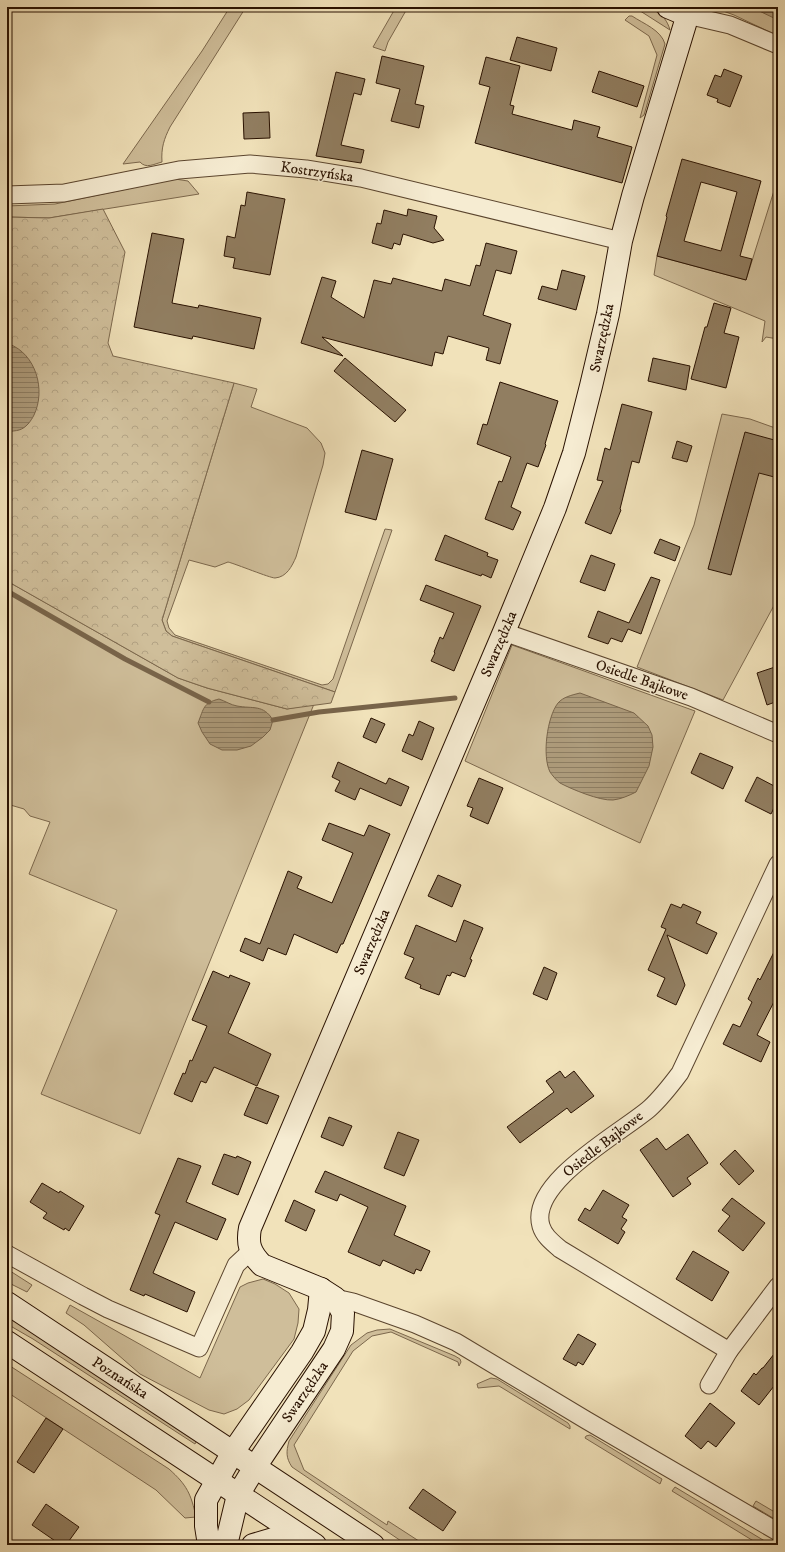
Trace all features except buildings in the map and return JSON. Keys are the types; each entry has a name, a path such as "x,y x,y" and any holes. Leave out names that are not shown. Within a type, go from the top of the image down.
{"street":[{"path":"677,11 730,25 778,45"},
{"name":"Swarzędzka","path":"251,1251 248,1240 250,1228 504,632 555,508 574,453 608,314 622,241 677,11"},
{"name":"Kostrzyńska","path":"7,195 64,193 179,170 250,164 306,169 361,178 622,241"},
{"name":"Osiedle Bajkowe","path":"504,632 691,697 778,734"},
{"name":"Osiedle Bajkowe","path":"728,1351 560,1249 545,1235 541,1225 540,1212 545,1198 564,1174 581,1158 650,1108 672,1085 680,1072 778,864"},
{"path":"7,1254 102,1306 198,1348 236,1265 251,1251 255,1259 262,1265 328,1294 415,1324 456,1342 778,1532"},
{"path":"709,1385 728,1351 778,1286"},
{"name":"Swarzędzka","path":"209,1545 206,1526 206,1500 233,1452 302,1352 314,1331 319,1310 328,1294 343,1313 342,1331 337,1343 238,1495 226,1545"},
{"name":"Poznańska","path":"7,1303 373,1545"},
{"path":"7,1342 315,1545"},
{"path":"252,1545 280,1537 307,1545"}],"green space":[{"path":"230,7 246,7 170,127 163,144 162,162 147,166 140,162 123,164 202,51"},
{"path":"396,7 408,7 388,42 385,51 373,47"},
{"path":"634,7 646,8 661,15 668,24 670,30"},
{"path":"712,7 778,7 778,36 734,15"},
{"path":"629,16 632,16 656,31 663,39 665,44 644,115 640,118 657,55 649,36 625,20"},
{"path":"778,178 778,322 776,326 778,327 778,339 766,337 762,342 765,321 654,275 657,256 746,280"},
{"path":"175,179 188,181 199,194 49,218 7,217 7,206 55,204"},
{"path":"103,209 125,252 108,343 113,356 234,383 162,620 166,631 172,636 335,692 331,703 287,709 207,688 178,678 7,581 7,217 49,218"},
{"path":"234,383 257,389 251,407 307,428 321,443 325,453 323,465 296,557 286,573 283,576 275,578 228,562 215,567 189,560 167,621 169,628 175,635 322,685 328,684 333,679 385,529 392,530 335,692 172,636 166,631 162,620"},
{"path":"722,414 750,419 778,429 778,598 723,700 637,667 694,525"},
{"path":"7,581 178,678 207,688 287,709 314,704 140,1134 41,1094 117,910 29,874 50,822 30,816 24,809 7,804"},
{"path":"512,645 695,711 640,843 465,761"},
{"path":"7,1269 32,1285 27,1292 7,1282"},
{"path":"263,1279 275,1284 289,1293 299,1309 298,1323 294,1339 249,1400 237,1409 224,1414 209,1410 140,1374 84,1325 66,1313 70,1305 200,1378 240,1287"},
{"path":"7,1315 197,1440 195,1444 33,1339 7,1324"},
{"path":"390,1329 455,1356 460,1359 461,1362 459,1366 458,1362 391,1332 372,1336 353,1351 294,1445 304,1470 387,1525 388,1521 425,1545 407,1545 292,1467 287,1455 289,1441 351,1345 367,1333 377,1330"},
{"path":"7,1364 169,1469 187,1490 196,1517 185,1518 156,1490 7,1392"},
{"path":"491,1378 497,1379 568,1423 570,1429 499,1386 478,1388 477,1384"},
{"path":"590,1435 662,1479 660,1484 585,1438 586,1436"},
{"path":"675,1487 768,1543 767,1545 760,1545 672,1491"},
{"path":"756,1501 778,1514 778,1521 753,1506"}],"shaded area":[{"path":"751,7 778,7 778,20"},
{"path":"9,344 18,349 32,364 36,374 39,395 34,415 28,424 19,430 7,432 7,345"},
{"path":"580,693 634,713 648,726 652,735 653,747 649,766 636,792 616,800 601,799 560,783 550,772 546,756 546,747 551,717 554,709 562,699"},
{"path":"219,699 235,705 257,708 265,711 273,720 270,730 251,746 237,750 222,750 210,744 198,723 207,704"}],"waterway":[{"path":"7,591 125,659 209,702"},
{"path":"273,720 319,712 455,698"}]}
